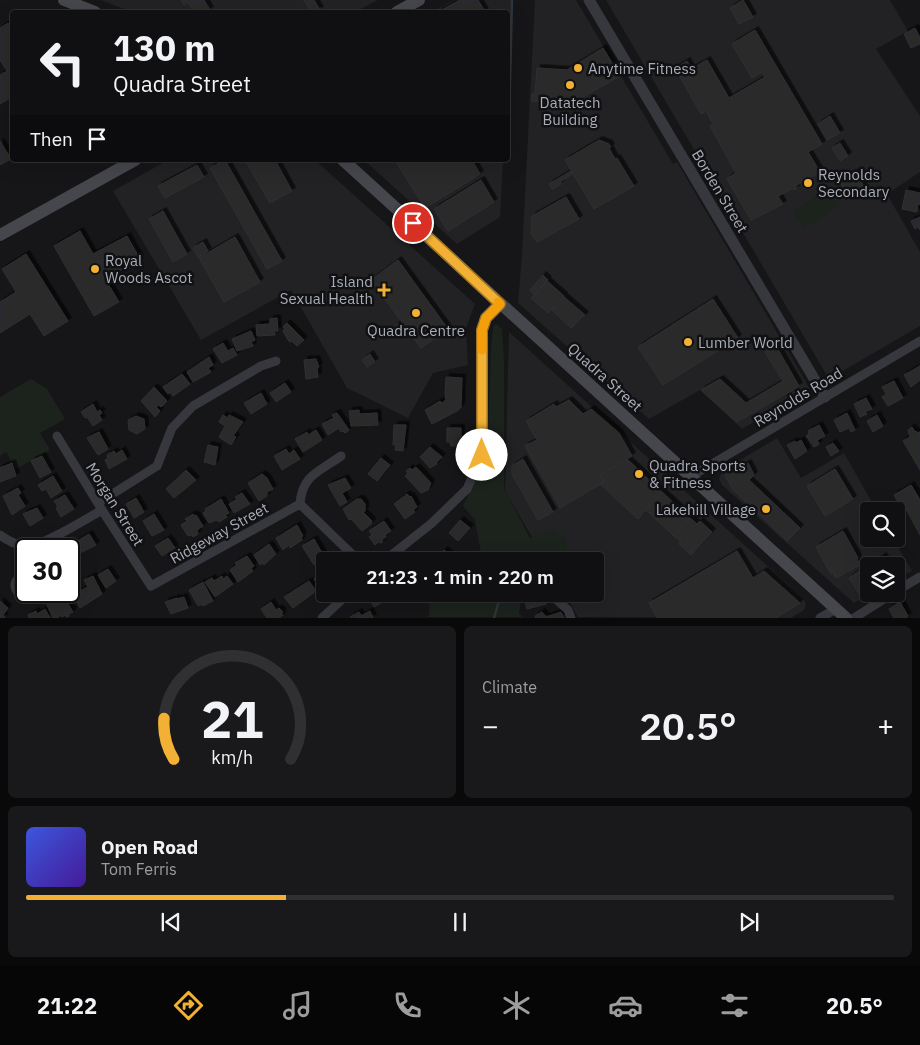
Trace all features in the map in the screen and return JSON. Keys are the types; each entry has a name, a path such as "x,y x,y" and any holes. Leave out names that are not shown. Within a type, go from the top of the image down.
{"main road":[{"path":"64,0 89,10"},
{"path":"401,10 419,0"},
{"path":"0,235 131,162"},
{"name":"Quadra Street","path":"345,162 846,618"}],"street":[{"name":"Borden Street","path":"589,0 825,397"},
{"path":"395,552 432,523 467,489 482,455 482,330 486,318 500,304"},
{"name":"Reynolds Road","path":"690,477 920,341"},
{"path":"49,538 100,507 157,466 172,428 193,406 261,366 276,361"},
{"name":"Morgan Street","path":"57,436 151,586"},
{"path":"341,456 307,480 301,491 300,504 350,552"},
{"name":"Ridgeway Street","path":"151,586 300,504"},
{"path":"0,535 15,544"},
{"path":"905,585 920,576"},
{"path":"322,618 339,602"},
{"path":"559,602 568,610 571,618"},
{"path":"854,618 879,602"},
{"path":"820,618 836,609"}],"shaded area":[{"path":"101,0 378,0 359,10 127,10"},
{"path":"454,0 511,0 510,22 510,10 436,10"},
{"path":"535,0 576,0 673,164 677,162 810,389 742,429 700,390 649,419 518,303"},
{"name":"Reynolds Secondary","path":"606,0 890,0 908,31 876,49 920,116 920,172 887,194 920,252 920,326 829,379"},
{"path":"164,162 317,162 475,304 466,328 468,365 433,373 408,418 347,388 291,290 201,340 113,191"},
{"path":"366,162 503,162 500,217 457,244"},
{"path":"827,189 838,207 804,229 793,211"},
{"path":"496,324 502,329 504,362 504,489 530,538 541,532 555,530 565,539 567,550 564,552 481,552 475,520 463,506 487,456 493,327"},
{"path":"509,332 804,599 806,605 804,610 791,618 578,617 570,602 604,602 604,552 541,552 505,491"},
{"path":"31,379 47,389 65,419 40,433 50,450 16,469 6,452 0,456 0,397"},
{"path":"777,438 801,478 844,453 872,502 860,502 860,547 898,547 904,557 860,557 860,600 854,603 722,485 719,479 722,471"},
{"path":"905,559 912,571 905,574"},
{"path":"430,602 521,602 519,613 522,617 428,617"}],"building":[{"path":"181,0 204,0 210,10 193,10 188,2 184,5"},
{"path":"304,0 314,0 320,10 310,10"},
{"path":"460,0 478,0 484,10 442,10"},
{"path":"743,0 753,17 739,24 730,8"},
{"path":"8,23 10,27 10,98 0,104 0,75 7,71 0,60 0,28"},
{"path":"915,28 920,38 920,44 911,48 904,34"},
{"path":"755,30 822,144 808,152 820,172 795,186 796,189 794,190 793,188 778,196 783,204 751,220 727,179 736,173 710,126 713,124 706,111 701,114 675,68 687,61 691,69 707,60 729,98 765,77 762,72 752,78 732,44"},
{"name":"Datatech Building","path":"603,48 620,76 567,106 566,103 532,101 532,94 535,94 537,68 567,70"},
{"path":"830,116 840,133 827,140 818,124"},
{"path":"599,140 609,144 615,159 617,158 634,186 594,209 565,160"},
{"path":"0,141 10,160 0,165"},
{"path":"840,143 848,156 840,161 832,148"},
{"path":"221,162 226,162 282,261 267,269 210,168"},
{"path":"246,162 276,162 292,191 270,203"},
{"path":"396,162 473,162 480,174 425,208"},
{"path":"197,165 204,177 165,198 158,186"},
{"path":"571,171 572,174 552,189 549,184"},
{"path":"856,172 864,186 847,195 840,181"},
{"path":"481,180 494,202 448,231 434,209"},
{"path":"906,190 920,193 920,204 918,204 917,212 902,209"},
{"path":"566,197 579,219 537,242 531,234 532,216"},
{"path":"163,211 187,254 173,262 149,219"},
{"path":"920,217 920,230 918,227 915,229 911,221"},
{"name":"Royal Woods Ascot","path":"80,231 93,254 127,236 140,259 105,279 119,302 94,316 54,246"},
{"path":"235,237 260,282 224,302 199,258"},
{"path":"203,242 208,251 198,257 193,248"},
{"path":"26,254 68,321 44,336 30,314 0,333 0,302 16,292 2,269"},
{"name":"Quadra Centre","path":"398,260 448,329 421,348 371,280"},
{"path":"543,275 548,280 535,295 530,290"},
{"path":"547,281 564,296 548,313 531,298"},
{"path":"564,297 585,315 571,328 552,310"},
{"name":"Lumber World","path":"713,299 738,338 663,385 638,347"},
{"path":"277,318 278,331 274,331 275,335 257,336 256,325 270,324 270,319"},
{"path":"287,323 304,340 297,346 288,340 283,331 285,328 283,327"},
{"path":"399,323 405,332 400,336 394,327"},
{"path":"251,331 255,340 251,342 253,346 237,351 232,339"},
{"path":"223,343 228,351 233,348 237,355 222,363 213,349"},
{"path":"776,346 799,386 737,422 701,390 720,379 746,403 783,381 765,352"},
{"path":"370,354 375,362 367,367 362,360"},
{"path":"209,357 213,365 208,368 211,372 193,382 187,372"},
{"path":"316,359 319,367 317,367 318,377 306,379 304,360"},
{"path":"920,366 920,380 911,387 904,375"},
{"path":"182,374 190,384 173,396 170,392 168,394 163,387"},
{"path":"446,377 462,378 461,408 432,424 425,410 440,401 442,403 446,400"},
{"path":"894,381 903,398 888,406 882,397 886,394 882,387"},
{"path":"285,383 291,392 276,402 270,393"},
{"path":"154,387 167,401 161,407 159,405 156,407 160,411 155,417 141,401"},
{"path":"261,393 267,404 251,414 244,403"},
{"path":"866,398 872,409 860,417 854,404"},
{"path":"569,400 583,414 591,409 619,433 632,456 600,475 604,482 560,508 525,446 537,440 526,421 554,404 556,407"},
{"path":"93,404 97,412 100,410 102,413 99,415 102,420 93,426 81,412"},
{"path":"359,410 359,414 377,413 378,425 351,426 349,411"},
{"path":"337,413 349,430 345,433 341,432 339,428 328,435 322,424 334,418 332,415"},
{"path":"847,413 855,430 851,432 849,428 840,432 834,420"},
{"path":"223,415 228,418 229,415 243,422 233,436 236,437 231,445 219,437 225,426 219,422"},
{"path":"877,415 883,426 873,432 867,421"},
{"path":"136,416 144,419 145,429 137,434 129,430 128,420"},
{"path":"394,425 406,425 403,451 395,450 396,445 393,445"},
{"path":"819,425 825,436 817,440 819,444 814,447 806,436 809,434 808,431"},
{"path":"912,427 915,432 920,432 920,470 903,441 910,437 908,430"},
{"path":"447,428 461,428 459,446 451,446 450,442 447,442"},
{"path":"316,430 322,440 303,452 295,439 307,432 308,435"},
{"path":"99,432 108,449 98,455 87,438"},
{"path":"801,440 807,451 795,459 787,445"},
{"path":"833,443 839,451 831,456 826,447"},
{"path":"208,445 218,447 215,465 204,462"},
{"path":"430,447 442,457 437,464 430,468 420,457"},
{"path":"286,449 289,454 294,450 300,459 282,470 274,456"},
{"path":"122,450 127,459 109,469 105,460 108,458 107,455 114,451 116,454"},
{"path":"42,456 51,472 40,478 31,461"},
{"path":"381,458 390,465 377,481 368,474"},
{"path":"523,459 553,512 538,520 512,474 512,466"},
{"path":"627,459 662,492 638,519 600,484 604,482 600,475"},
{"path":"12,463 16,476 0,482 0,468"},
{"name":"Lakehill Village","path":"748,463 754,475 749,480 800,528 787,541 733,490 725,475"},
{"path":"416,467 431,483 428,490 421,493 405,476 408,474 406,471"},
{"path":"835,469 853,499 825,516 807,486"},
{"path":"186,470 196,480 174,498 166,489"},
{"path":"262,474 267,478 273,489 267,492 267,496 259,501 248,483"},
{"path":"53,476 62,491 51,498 46,489 42,491 38,485"},
{"path":"345,478 351,488 342,493 347,502 340,506 328,485"},
{"path":"911,485 920,500 920,535 905,509 905,502 898,502 894,495"},
{"path":"18,488 21,493 18,495 25,506 12,515 3,496"},
{"path":"662,492 690,518 674,536 646,510"},
{"path":"242,493 250,504 234,513 229,504"},
{"path":"407,494 411,496 417,507 413,510 415,512 405,519 394,504"},
{"path":"65,495 74,509 61,517 54,501"},
{"path":"136,498 144,512 134,518 126,504"},
{"path":"221,499 229,513 225,515 227,517 219,522 217,520 209,523 203,513 206,511 205,509"},
{"path":"357,499 361,499 365,504 365,511 363,512 372,521 362,531 351,519 349,520 343,509"},
{"path":"37,508 43,518 30,526 23,514"},
{"path":"154,514 164,530 152,536 143,521"},
{"path":"193,514 194,516 196,515 203,526 197,530 198,534 193,537 192,535 188,536 181,525 187,521 185,519"},
{"path":"690,518 697,524 700,521 712,532 691,555 679,544 681,542 674,536"},
{"path":"460,520 470,528 458,541 449,533"},
{"path":"384,521 391,531 382,539 382,543 378,542 375,545 369,537 372,535 369,531"},
{"path":"297,525 303,536 302,540 290,548 289,545 283,550 276,538"},
{"path":"843,531 860,565 836,578 833,573 831,574 816,547"},
{"path":"89,534 96,545 80,553 80,539"},
{"path":"168,538 175,548 162,556 155,546"},
{"path":"314,539 322,552 316,552 316,564 314,565 302,546"},
{"path":"269,544 276,554 264,565 263,563 260,565 254,555"},
{"path":"737,551 753,578 764,571 800,603 776,618 657,618 649,603"},
{"path":"247,556 254,566 251,568 253,571 238,582 230,570 237,565 235,563"},
{"path":"108,569 116,581 106,588 98,575"},
{"path":"860,571 860,594 849,578"},
{"path":"93,576 102,594 80,608 78,603 80,603 80,591 88,587 84,580"},
{"path":"222,576 223,579 227,576 233,584 215,597 205,582 212,578 214,581"},
{"path":"309,581 316,591 293,608 284,597"},
{"path":"203,582 213,601 203,606 202,604 198,606 189,590"},
{"path":"184,597 188,608 171,614 165,602"},
{"path":"0,601 8,608 3,615 5,618 0,618"},
{"path":"271,602 276,610 279,608 283,612 281,613 283,615 279,618 267,618 261,609"},
{"path":"371,602 383,602 374,607"},
{"path":"525,602 546,602 546,604 527,609"},
{"path":"900,602 908,616 905,618 894,618 889,609"},
{"path":"46,603 67,603 73,612 67,617 65,615 62,617 61,615 53,618"},
{"path":"45,609 50,618 29,618 28,615 36,611 37,614"},
{"path":"370,611 373,618 350,617 359,612 361,616"},
{"path":"542,612 546,617 561,612 564,618 536,618 535,616"}],"waterway":[{"path":"510,81 512,0"},
{"path":"494,618 499,602"}],"slow traffic":[{"path":"482,350 482,330 486,318 500,304 498,302"}],"place":[{"name":"Anytime Fitness","path":"578,68"},
{"name":"Datatech Building","path":"570,85"},
{"name":"Reynolds Secondary","path":"808,183"},
{"name":"Royal Woods Ascot","path":"95,269"},
{"name":"Island Sexual Health","path":"384,290"},
{"name":"Quadra Centre","path":"416,313"},
{"name":"Lumber World","path":"688,342"},
{"name":"Quadra Sports & Fitness","path":"639,474"},
{"name":"Lakehill Village","path":"766,509"}],"route":[{"path":"413,223 500,304 486,318 482,330 482,455"}]}
